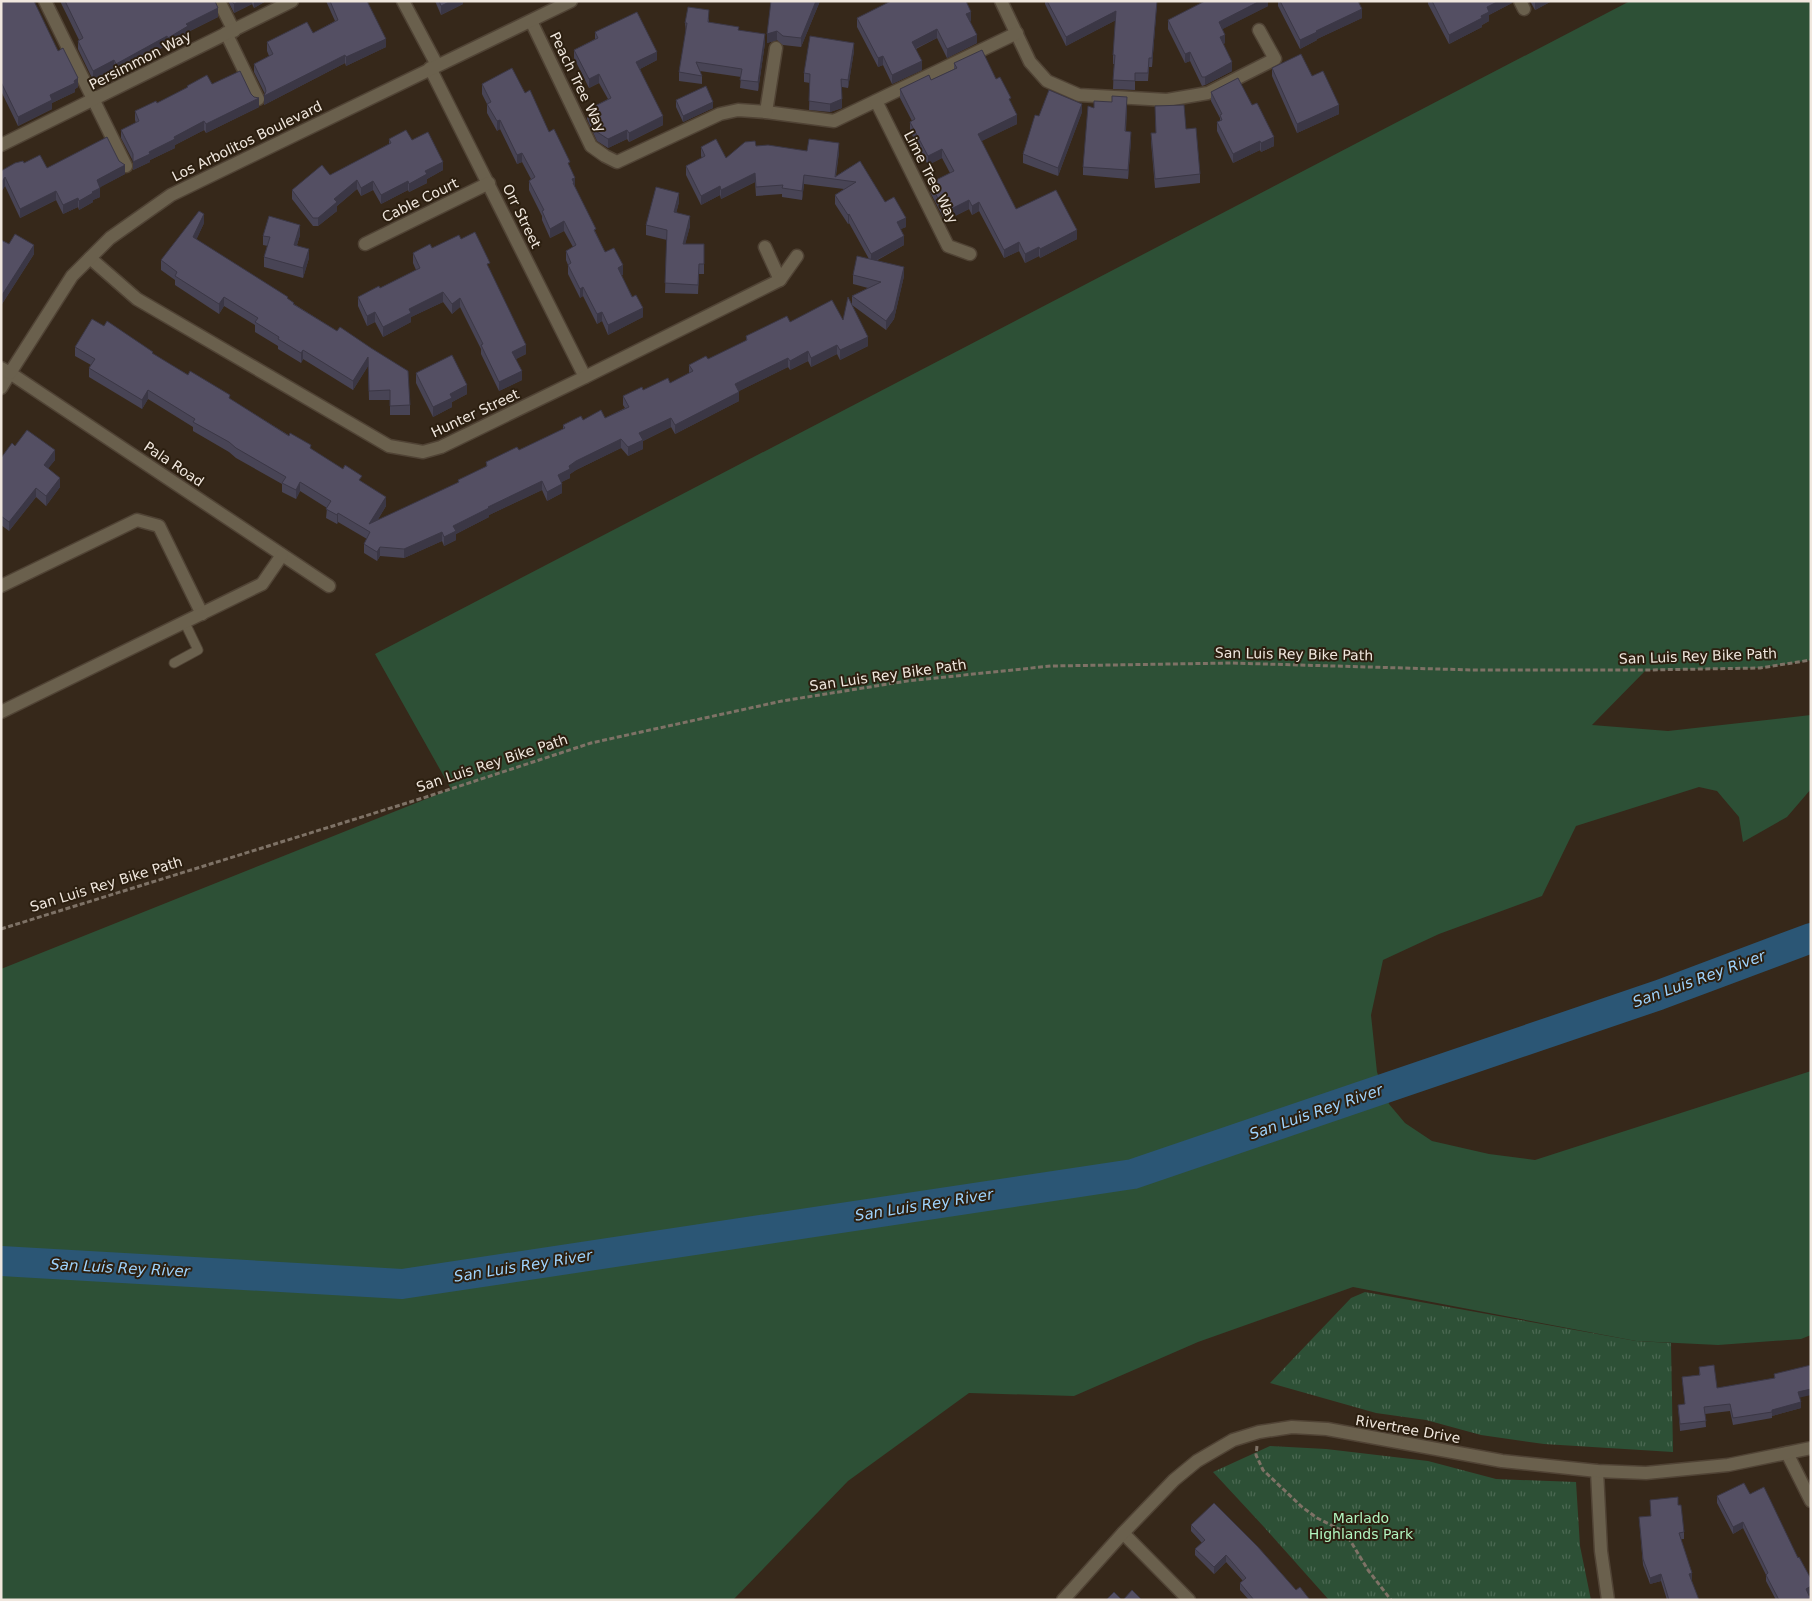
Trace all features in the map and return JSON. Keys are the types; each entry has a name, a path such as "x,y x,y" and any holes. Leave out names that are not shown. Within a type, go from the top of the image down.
{"street":[{"path":"45,1 126,166"},
{"path":"220,1 230,32 258,99"},
{"name":"Persimmon Way","path":"1,145 292,1"},
{"name":"Orr Street","path":"403,1 488,182 585,377"},
{"name":"Los Arbolitos Boulevard","path":"1,388 6,370 72,276 110,238 171,194 531,21 553,6 571,1"},
{"path":"1001,1 1030,62 1047,81 1078,95 1167,100 1208,93 1275,59 1259,30"},
{"name":"Peach Tree Way","path":"531,21 592,146 617,162 720,114 738,110 834,120 1017,33"},
{"path":"766,112 776,48"},
{"name":"Lime Tree Way","path":"876,101 948,246 970,254"},
{"name":"Cable Court","path":"365,244 488,182"},
{"path":"765,246 780,280"},
{"name":"Hunter Street","path":"90,258 137,298 389,446 423,452 441,447 780,280 797,256"},
{"name":"Pala Road","path":"6,370 329,586"},
{"path":"1,586 137,520 159,526 202,614"},
{"path":"1,712 262,584 282,555"},
{"name":"Rivertree Drive","path":"1063,1600 1174,1480 1197,1461 1233,1440 1259,1432 1292,1427 1327,1429 1502,1461 1597,1471 1646,1473 1728,1465 1811,1448"},
{"path":"1787,1453 1811,1501"},
{"path":"1597,1471 1601,1551 1608,1600"},
{"path":"1123,1533 1189,1600"}],"lane":[{"path":"174,663 198,650 185,623"}],"path":[{"name":"San Luis Rey Bike Path","path":"1,929 423,798 591,743 782,701 907,681 1051,666 1231,663 1472,670 1646,670 1760,668 1811,660"},
{"path":"1259,1432 1256,1455 1263,1470 1302,1507 1317,1518 1345,1532 1368,1570 1391,1600"}],"green space":[{"path":"1630,1 1811,1 1811,660 1760,668 1646,670 1592,725 1668,731 1811,715 1811,789 1787,817 1743,842 1739,817 1717,791 1699,787 1576,826 1542,896 1439,934 1383,960 1371,1015 1377,1072 1389,1104 1405,1123 1432,1141 1489,1154 1535,1160 1811,1071 1811,1335 1801,1339 1718,1345 1636,1341 1353,1287 1198,1342 1074,1396 969,1393 848,1481 733,1600 1,1600 1,969 451,789 375,654"},
{"path":"1365,1292 1636,1341 1671,1343 1673,1452 1544,1444 1481,1435 1426,1420 1376,1413 1270,1383 1351,1298"},
{"name":"Marlado Highlands Park","path":"1270,1446 1326,1449 1428,1461 1496,1479 1576,1482 1580,1546 1591,1600 1329,1600 1213,1472"}],"building":[{"path":"1,1 34,1 58,51 63,48 78,78 74,81 75,83 50,95 52,100 18,117 1,82"},
{"path":"65,1 215,1 218,8 186,24 188,26 168,38 167,36 116,64 114,60 93,71 78,41 83,38"},
{"path":"330,1 367,1 386,39 346,57 345,55 264,96 265,87 254,64 273,54 267,42 307,22 313,33 338,20"},
{"path":"439,1 451,1 441,6"},
{"path":"771,1 816,1 801,38 783,36 777,31 767,34"},
{"path":"891,1 966,1 971,12 966,14 977,35 947,49 937,29 912,42 922,61 892,75 883,56 878,58 857,18"},
{"path":"1047,1 1157,1 1152,58 1149,58 1148,73 1135,73 1135,81 1113,80 1116,11 1066,37"},
{"path":"1205,1 1260,1 1219,22 1225,35 1220,37 1232,62 1202,77 1190,52 1185,54 1168,20"},
{"path":"1280,1 1358,1 1362,9 1300,40"},
{"path":"1432,1 1499,1 1487,7 1489,12 1481,16 1482,18 1449,35"},
{"path":"688,7 709,10 708,22 739,27 738,30 765,34 758,82 740,80 742,69 696,62 702,76 679,72"},
{"path":"637,12 657,52 636,62 663,116 629,133 627,130 608,139 597,132 587,110 611,98 599,74 589,79 574,50 598,38 595,32"},
{"path":"810,36 854,43 848,80 841,79 842,99 830,104 809,101 810,74 804,73"},
{"path":"982,50 996,79 1000,77 1017,115 978,134 1016,209 1056,190 1077,230 1040,249 1039,247 1025,254 1019,242 1004,250 979,202 972,206 969,200 945,212 930,183 954,171 942,149 928,156 910,122 915,119 900,89 929,75 931,80 957,68 954,63"},
{"path":"1301,54 1312,76 1323,71 1339,105 1297,124 1272,68"},
{"path":"512,68 525,93 530,90 549,132 554,129 570,162 568,163 575,178 572,179 573,183 596,229 594,230 605,252 614,248 623,265 618,268 632,297 636,295 643,308 608,325 602,312 597,314 583,287 580,289 568,265 571,263 566,251 576,245 564,221 550,229 542,211 544,210 529,181 535,177 522,153 517,155 500,120 497,121 487,104 491,102 482,84"},
{"path":"240,71 251,94 259,98 206,124 204,121 149,152 150,154 133,162 133,154 121,130 139,121 135,111 156,101 157,103 207,75 212,84"},
{"path":"1238,78 1252,105 1257,103 1274,137 1261,143 1260,141 1233,154 1217,122 1222,120 1220,115 1222,114 1211,92"},
{"path":"706,86 713,102 683,116 676,100"},
{"path":"1049,90 1082,104 1058,168 1023,154 1035,115 1039,116"},
{"path":"1112,96 1127,97 1125,131 1131,132 1128,170 1083,167 1088,106 1094,108 1094,101 1112,102"},
{"path":"1184,105 1186,129 1196,128 1200,174 1155,179 1151,133 1156,133 1155,106"},
{"path":"406,130 412,140 428,132 443,162 425,171 427,174 409,184 408,181 381,195 373,181 361,188 357,180 334,199 337,202 318,218 313,218 292,190 322,165 330,175 391,143 389,139"},
{"path":"107,137 119,161 125,165 97,180 100,188 79,201 78,198 63,205 56,191 20,209 5,177 1,183 1,171 15,163 23,161 24,163 40,155 47,168"},
{"path":"716,139 726,158 745,142 755,141 756,146 768,145 807,151 809,139 839,143 835,177 860,161 885,202 894,197 906,218 897,222 904,236 871,254 849,214 835,195 856,182 804,175 802,191 782,188 783,185 756,187 755,173 721,190 720,186 701,196 686,166 705,156 701,147"},
{"path":"656,187 679,193 674,212 690,216 683,244 704,244 704,264 699,264 698,285 665,283 667,230 646,225"},
{"path":"199,211 204,214 193,237 288,297 293,304 337,331 340,327 408,371 410,405 390,406 390,390 369,391 368,357 353,381 303,350 301,353 278,339 279,337 255,322 258,318 224,297 219,304 175,276 177,272 161,260"},
{"path":"269,216 300,225 294,245 309,249 303,268 264,257 270,237 263,236"},
{"path":"475,232 490,263 487,264 526,345 512,352 522,371 499,382 460,298 452,304 443,292 409,309 411,313 383,327 375,312 367,316 358,297 420,268 413,253 430,244 432,248 459,235 461,239"},
{"path":"15,234 34,245 2,295 1,240 9,244"},
{"path":"857,256 904,267 894,310 886,321 852,296 881,282 853,275"},
{"path":"848,297 868,337 840,350 837,345 811,358 808,351 790,361 788,358 735,384 739,392 675,425 671,418 639,433 643,440 628,447 621,439 576,461 569,466 570,469 558,475 562,484 547,492 542,481 453,526 456,531 444,537 442,532 404,549 380,547 377,552 364,544 370,532 338,513 337,515 326,509 331,501 300,482 296,490 282,483 286,477 193,422 195,419 148,390 142,400 89,368 95,359 75,347 92,319 104,326 107,321 152,353 188,375 190,371 230,395 229,398 289,436 290,433 311,445 310,448 343,469 345,465 362,476 359,480 386,497 369,524 459,482 458,480 487,466 486,462 517,447 519,450 565,428 563,425 581,416 583,420 601,410 605,418 629,407 623,396 642,387 643,390 668,378 670,383 693,371 689,365 706,356 708,359 747,340 746,336 787,316 790,322 832,300 843,320"},
{"path":"452,355 467,385 450,394 452,398 433,407 416,373"},
{"path":"27,430 55,450 44,465 60,478 46,496 36,488 9,522 1,516 1,458 12,443 15,446"},
{"path":"1714,1365 1717,1388 1775,1378 1774,1374 1811,1365 1811,1389 1798,1392 1801,1402 1772,1410 1772,1412 1733,1418 1730,1404 1704,1407 1706,1421 1680,1424 1678,1405 1685,1404 1682,1377 1700,1375 1699,1367"},
{"path":"1744,1483 1750,1494 1764,1487 1798,1558 1811,1579 1811,1586 1806,1589 1811,1600 1779,1600 1743,1522 1733,1527 1717,1496"},
{"path":"1678,1497 1678,1505 1681,1505 1684,1532 1679,1533 1692,1573 1689,1574 1699,1600 1669,1600 1661,1574 1650,1578 1643,1559 1639,1517 1651,1516 1650,1500"},
{"path":"1214,1503 1258,1547 1296,1590 1300,1587 1310,1600 1254,1600 1240,1583 1246,1578 1226,1555 1214,1567 1195,1549 1205,1540 1191,1525"},
{"path":"1132,1590 1142,1600 1123,1600"},
{"path":"1114,1592 1122,1600 1106,1600"}],"waterway":[{"name":"San Luis Rey River","path":"1,1261 402,1284 1133,1174 1659,995 1811,938"}]}
